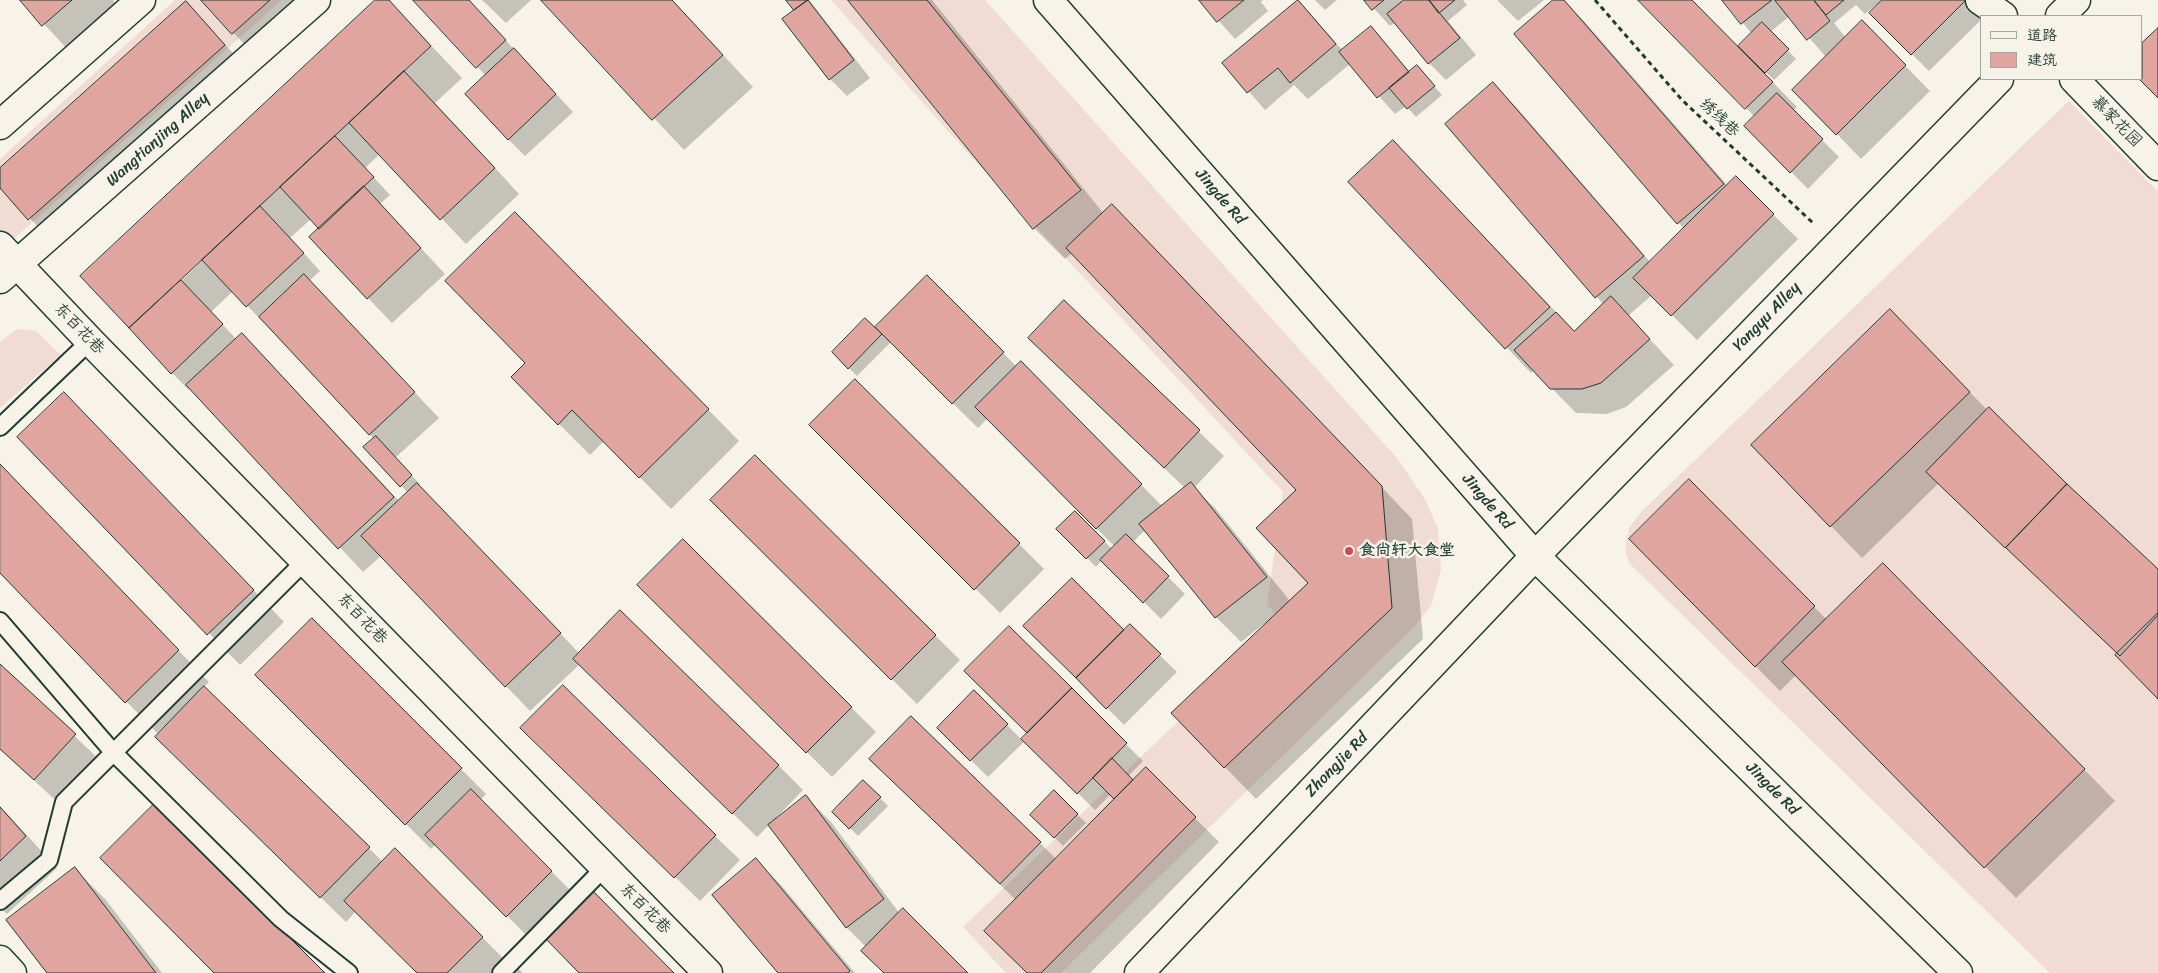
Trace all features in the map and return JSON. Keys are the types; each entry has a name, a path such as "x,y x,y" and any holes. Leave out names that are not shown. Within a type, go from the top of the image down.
{"main road":[{"path":"0,125 141,0"},
{"name":"Wangtianjing Alley","path":"6,263 316,0"},
{"name":"Jingde Rd","path":"1048,0 1535,556 1958,973"},
{"path":"1980,0 2002,15"},
{"path":"2061,15 2076,0"},
{"name":"Yangyu Alley","path":"1535,556 1998,80"},
{"name":"慕家花园","path":"2075,80 2158,166"},
{"name":"东百花巷","path":"6,263 90,341 708,973"},
{"name":"Zhongjie Rd","path":"1139,973 1535,556"},
{"path":"0,960 12,973"}],"lane":[{"path":"0,427 90,341"},
{"path":"0,901 49,860 64,802 305,561"},
{"path":"0,621 114,752 281,919 349,973"},
{"path":"500,973 604,868"}],"path":[{"name":"绣线巷","path":"1594,0 1682,100 1837,245"}],"shaded area":[{"path":"175,0 282,0 0,251 0,159"},
{"path":"831,0 985,0 1397,458 1425,499 1438,529 1441,570 1431,606 1414,627 1061,973 1006,973 963,927 1283,621 1267,605 1283,492 966,151"},
{"path":"2069,101 2158,192 2158,973 2050,973 1629,563 1625,550 1629,528 1641,512"},
{"path":"17,329 36,331 61,355 0,408 0,342"}],"building":[{"path":"20,0 72,0 42,26"},
{"path":"201,0 270,0 232,34"},
{"path":"375,0 389,0 431,46 129,328 80,276"},
{"path":"413,0 469,0 506,40 476,68"},
{"path":"541,0 672,0 723,55 652,120"},
{"path":"786,0 808,0 794,10"},
{"path":"808,0 854,60 829,80 782,19"},
{"path":"848,0 927,0 1081,190 1033,229"},
{"path":"1199,0 1244,0 1217,22"},
{"path":"1298,0 1336,44 1290,83 1278,68 1247,93 1222,63"},
{"path":"1364,0 1384,0 1372,10"},
{"path":"1404,0 1429,0 1460,38 1428,64 1387,14"},
{"path":"1429,0 1455,0 1439,13"},
{"path":"1553,0 1564,0 1724,184 1677,224 1514,34"},
{"path":"1638,0 1692,0 1773,82 1745,109"},
{"path":"1722,0 1772,0 1741,24"},
{"path":"1775,0 1814,0 1830,21 1807,40"},
{"path":"1817,0 1844,0 1826,15 1815,2"},
{"path":"1882,0 1966,0 1911,55 1869,13"},
{"path":"186,1 225,45 28,220 0,188 0,168"},
{"path":"1862,20 1906,65 1836,135 1792,90"},
{"path":"1762,22 1789,49 1765,73 1738,46"},
{"path":"1371,26 1409,72 1377,98 1339,52"},
{"path":"2158,28 2158,98 2140,80 2143,80 2143,42"},
{"path":"514,48 556,94 508,140 465,94"},
{"path":"1417,65 1435,86 1407,109 1389,88"},
{"path":"404,71 495,168 440,220 349,123"},
{"path":"1493,82 1644,256 1595,298 1445,124"},
{"path":"1777,93 1823,139 1790,173 1744,126"},
{"path":"335,136 374,177 319,229 280,187"},
{"path":"1393,140 1550,307 1505,349 1348,182"},
{"path":"1736,176 1774,214 1671,316 1633,278"},
{"path":"364,186 421,248 367,299 309,237"},
{"path":"1112,204 1382,486 1392,608 1224,768 1171,713 1308,583 1256,528 1296,490 1066,248"},
{"path":"260,206 304,253 246,307 202,260"},
{"path":"515,212 709,409 639,478 572,410 558,425 511,377 525,363 445,281"},
{"path":"304,274 415,392 369,435 259,317"},
{"path":"927,275 1004,352 952,404 875,327"},
{"path":"181,280 223,324 171,374 129,328"},
{"path":"1611,296 1650,339 1601,383 1582,389 1550,389 1514,350 1556,312 1574,331"},
{"path":"1064,300 1200,430 1164,468 1028,338"},
{"path":"1890,309 1970,392 1830,527 1751,445"},
{"path":"865,318 882,334 848,369 832,352"},
{"path":"242,333 394,497 338,549 186,385"},
{"path":"1021,361 1142,484 1096,529 975,407"},
{"path":"855,379 1020,543 974,590 809,425"},
{"path":"64,392 254,590 207,635 17,437"},
{"path":"1989,407 2067,484 2005,548 1926,472"},
{"path":"376,436 412,475 400,487 363,447"},
{"path":"755,455 936,635 891,680 710,500"},
{"path":"0,464 179,650 125,703 0,573"},
{"path":"1689,479 1815,606 1755,667 1629,539"},
{"path":"1191,482 1267,577 1215,618 1139,524"},
{"path":"417,483 561,633 505,687 361,536"},
{"path":"2067,484 2158,569 2158,615 2120,656 2006,548"},
{"path":"1075,511 1105,541 1086,559 1056,529"},
{"path":"1126,534 1169,576 1143,603 1100,560"},
{"path":"683,539 852,707 806,753 637,585"},
{"path":"1883,563 2085,769 1984,868 1782,662"},
{"path":"1072,578 1124,630 1076,678 1023,626"},
{"path":"620,610 779,765 732,814 573,659"},
{"path":"2158,613 2158,699 2115,655"},
{"path":"312,618 462,768 405,825 255,675"},
{"path":"1130,624 1161,654 1106,709 1076,678"},
{"path":"1009,626 1072,688 1027,733 964,671"},
{"path":"0,664 76,734 34,780 0,749"},
{"path":"563,685 716,835 674,878 520,728"},
{"path":"204,686 370,847 320,898 155,737"},
{"path":"1072,688 1127,743 1077,794 1021,739"},
{"path":"974,690 1008,724 970,761 937,728"},
{"path":"911,716 1041,842 1000,884 869,759"},
{"path":"1112,758 1133,780 1114,799 1093,778"},
{"path":"1146,767 1196,817 1041,973 1027,973 984,931"},
{"path":"863,780 881,797 849,829 832,812"},
{"path":"471,789 552,871 506,917 425,835"},
{"path":"1054,790 1078,814 1054,838 1030,815"},
{"path":"806,795 884,899 846,928 768,825"},
{"path":"155,803 325,973 214,973 100,858"},
{"path":"0,807 26,836 0,861"},
{"path":"395,848 483,937 447,973 417,973 344,901"},
{"path":"756,858 850,971 848,973 778,973 712,895"},
{"path":"75,867 156,973 47,973 6,920"},
{"path":"593,891 674,973 579,973 545,938"},
{"path":"903,908 968,973 884,973 861,951"}],"place":[{"name":"食尚轩大食堂","path":"1349,551"}]}
